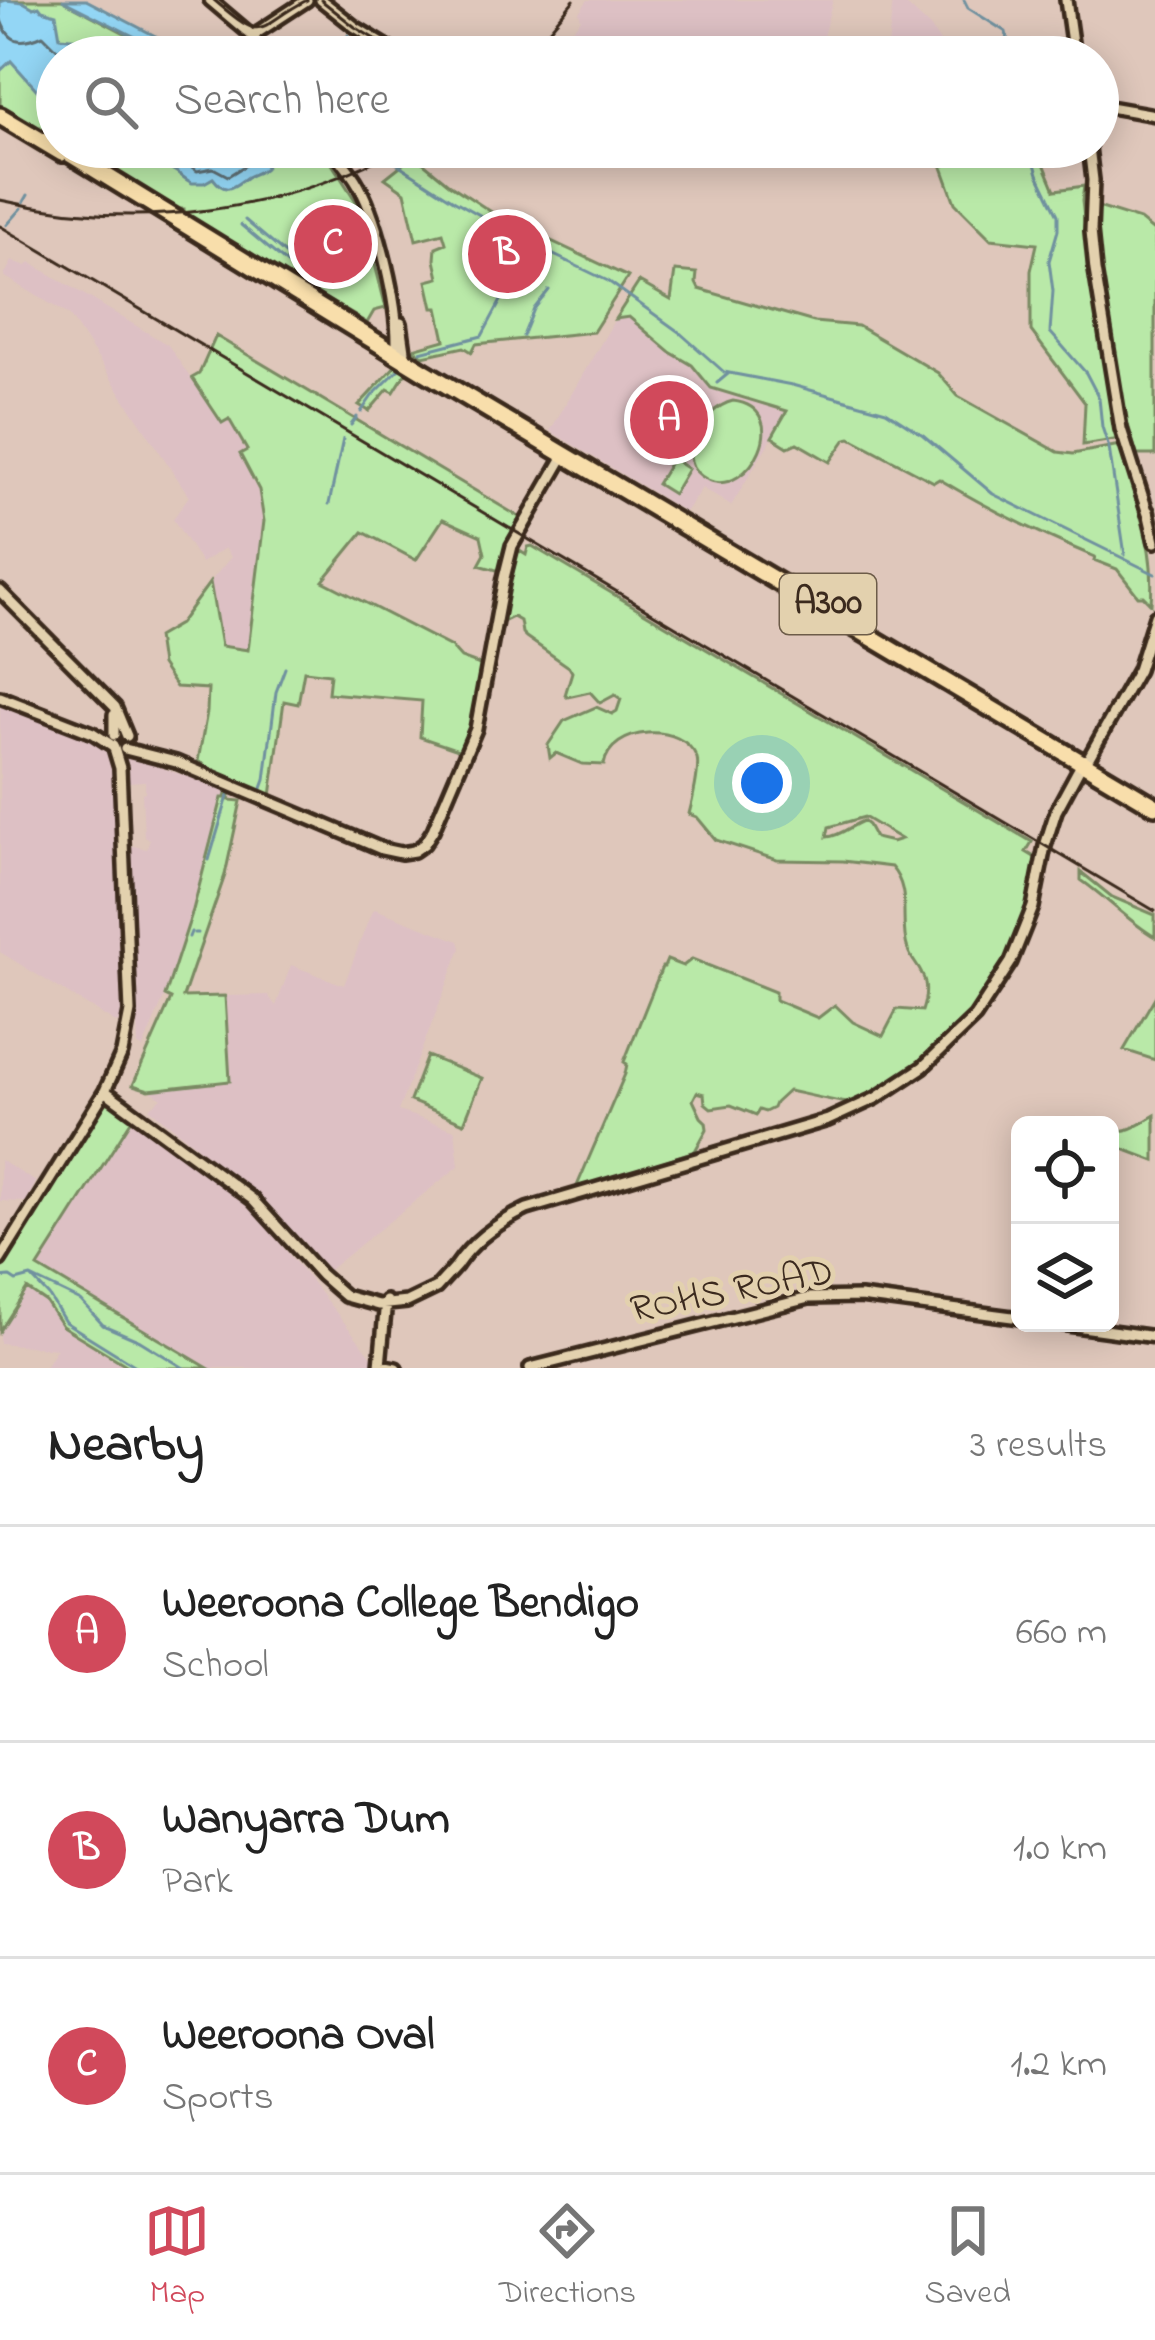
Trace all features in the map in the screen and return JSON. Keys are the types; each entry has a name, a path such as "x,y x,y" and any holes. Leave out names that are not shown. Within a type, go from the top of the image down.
{"highway":[{"name":"A300","path":"0,114 36,135"},
{"name":"A300","path":"92,168 401,348 744,560 967,687 1084,764 1155,803"},
{"name":"A300","path":"272,275 425,372 483,402"},
{"path":"401,348 399,352 425,372"},
{"name":"A300","path":"568,453 1155,803"},
{"path":"722,541 744,560"},
{"path":"967,687 1000,713"}],"main road":[{"path":"214,0 254,34 307,0"},
{"path":"321,0 369,36"},
{"path":"1066,0 1071,36"},
{"path":"1119,108 1155,115"},
{"path":"343,168 366,204 402,327 401,348"},
{"path":"1091,168 1092,251 1114,384 1155,542"},
{"path":"0,697 176,762 382,849 401,854 418,849 433,830 476,729 508,559 568,453"},
{"path":"0,591 118,712 130,1012 124,1046 105,1091 0,1260"},
{"path":"105,1091 252,1199 345,1296 386,1303 422,1297 502,1227 557,1200 818,1124 869,1102 923,1067 976,1016 1012,962 1033,907 1061,798 1141,664 1155,616"},
{"name":"ROHS ROAD","path":"530,1368 809,1298 860,1297 1011,1317"},
{"path":"386,1303 384,1342 390,1364"},
{"path":"386,1303 390,1364"},
{"path":"1119,1332 1155,1337"}],"shaded area":[{"path":"588,0 833,0 823,36 568,36 581,19 579,12"},
{"path":"893,0 901,0 936,36 889,36"},
{"path":"12,261 27,266 30,262 168,345 221,423 229,419 248,451 241,455 259,490 264,521 248,651 221,646 210,582 231,557 225,548 201,563 173,519 189,496 69,315 4,276"},
{"path":"629,317 692,365 711,388 788,411 731,506 702,488 685,512 550,431 615,319"},
{"path":"0,706 114,754 123,976 121,1020 116,1023 0,952"},
{"path":"127,756 227,790 174,974 143,1048 138,1046 129,845 147,849 150,839 144,837 145,781 127,782"},
{"path":"375,909 459,941 461,948 398,1111 455,1130 459,1166 326,1272 264,1201 149,1108 162,1098 149,1090 230,1080 225,996 268,995 276,1006 291,965 344,985"},
{"path":"133,1115 250,1206 377,1363 376,1368 208,1368 37,1267"},
{"path":"0,1160 36,1182 26,1202 0,1201"},
{"path":"27,1288 46,1302 62,1326 131,1368 44,1368 56,1349 0,1343 0,1331"}],"green space":[{"path":"0,0 62,0 130,36 36,36 36,129 0,108"},
{"path":"101,168 335,168 361,209 386,308 374,311 367,323 184,215 184,209 169,209"},
{"path":"398,168 430,168 496,215 628,277 593,332 476,344 472,352 464,347 423,356 413,349 445,340 427,281 439,278 436,247 446,243 443,233 416,240 405,192 385,178"},
{"path":"942,168 1046,168 1055,190 1084,186 1091,277 1120,439 1083,445 1085,403 1031,331 1031,271 1037,244 991,239 955,203"},
{"path":"1095,206 1140,220 1155,232 1155,455 1137,455 1120,396 1101,299"},
{"path":"675,271 697,273 699,289 814,322 858,326 938,373 958,396 1058,452 1073,454 1120,445 1149,551 1151,604 1138,596 1117,569 851,438 830,462 797,443 788,447 772,437 787,411 711,388 692,365 629,317 615,319 639,282 671,300"},
{"path":"216,336 521,518 507,543 500,571 479,565 485,554 481,536 443,519 416,560 363,532 323,581 451,647 461,658 488,668 467,753 420,737 422,701 328,693 330,674 304,671 298,704 284,701 271,796 198,761 208,689 176,687 161,665 157,637 179,624 210,582 221,646 248,650 264,521 259,490 240,454 247,450 229,419 222,423 192,378 199,374"},
{"path":"399,362 409,368 394,392 388,389 369,411 359,405"},
{"path":"733,401 752,407 761,419 760,451 738,477 708,480 696,471 690,448 701,424"},
{"path":"675,454 688,469 673,494 657,484"},
{"path":"528,547 1032,842 1026,852 1037,862 1029,907 1007,973 960,1031 958,1024 895,1082 855,1103 788,1091 773,1108 756,1115 731,1105 711,1108 704,1094 697,1092 693,1100 707,1129 695,1151 577,1186 667,960 683,966 692,959 775,992 775,1000 818,1018 835,1005 853,1022 883,1036 897,1009 922,1011 926,987 908,950 902,886 891,867 777,860 716,840 689,814 697,758 677,738 648,733 632,736 609,752 604,765 582,764 556,753 550,758 548,745 564,721 596,707 612,714 621,699 615,695 600,703 590,692 567,697 569,667 526,637 520,621 513,617 501,623 518,550 526,555","holes":["864,817 901,839 875,838 863,821 827,837 829,827"]},
{"path":"227,790 229,800 241,801 225,875 183,997 225,996 230,1081 149,1090 133,1085 171,999 165,996"},
{"path":"1081,872 1112,897 1155,915 1155,937 1081,880"},
{"path":"1155,997 1155,1060 1124,1050"},
{"path":"427,1056 482,1078 464,1123 410,1101"},
{"path":"104,1101 113,1101 134,1116 38,1267 208,1368 131,1368 62,1326 46,1302 27,1289 0,1331 0,1265"},
{"path":"1155,1115 1155,1161 1119,1147 1119,1130"}],"water":[{"path":"62,0 86,0 155,36 133,36"},
{"path":"0,2 23,2 56,14 60,36 36,36 36,89 11,61 0,71"},
{"path":"166,168 265,168 226,188 213,178 192,183"}],"waterway":[{"path":"964,0 1007,36"},
{"path":"404,168 531,244 608,281 679,332 724,372 886,411 923,435 993,494 1155,574"},
{"path":"1036,168 1058,215 1049,261 1050,332 1086,373 1099,398 1125,555"},
{"path":"24,202 28,195"},
{"path":"7,225 22,208"},
{"path":"245,220 315,279"},
{"path":"241,225 311,284"},
{"path":"420,352 482,336 526,254"},
{"path":"523,336 534,309 549,290"},
{"path":"361,412 403,365"},
{"path":"717,383 728,374"},
{"path":"351,425 357,417"},
{"path":"329,504 343,439"},
{"path":"261,791 276,692 285,668"},
{"path":"209,860 229,793"},
{"path":"189,937 191,932"},
{"path":"31,1277 81,1301 103,1325 184,1368"},
{"path":"0,1278 31,1277 65,1322 139,1368"}],"tram line":[{"path":"214,0 252,27 268,24 307,0"},
{"path":"321,0 370,36"}],"railway":[{"path":"544,36 574,0"},
{"path":"0,200 51,209 155,215 257,201 360,168"},
{"path":"0,226 1155,911"}],"place":[{"name":"Weeroona Oval","path":"333,244"},
{"name":"Wanyarra Dum","path":"507,254"},
{"name":"Weeroona College Bendigo","path":"669,420"}]}
